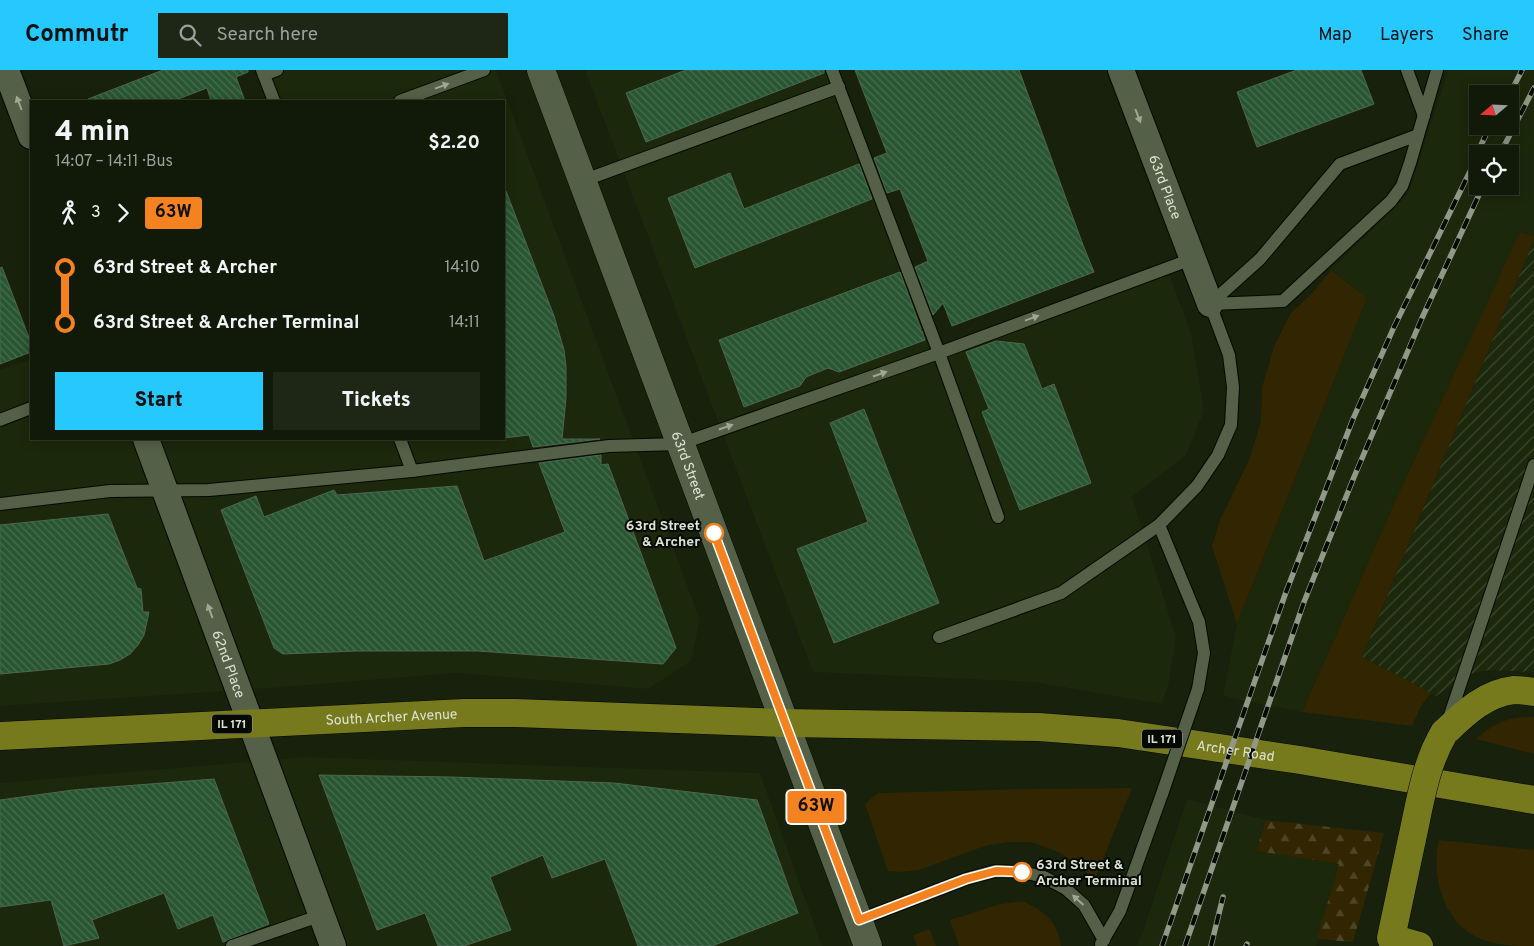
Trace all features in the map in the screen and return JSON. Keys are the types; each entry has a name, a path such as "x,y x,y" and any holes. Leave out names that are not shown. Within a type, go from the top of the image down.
{"main road":[{"name":"63rd Street","path":"541,70 868,946"},
{"path":"1419,946 1390,942 1412,839 1435,748 1444,733 1472,707 1493,696 1514,690 1534,692"},
{"name":"South Archer Avenue","path":"0,736 439,714 516,713 785,723"},
{"name":"Archer Road","path":"785,723 1039,727 1118,733 1300,760 1534,800"}],"street":[{"path":"6,70 30,133"},
{"name":"63rd Place","path":"1121,70 1210,304"},
{"name":"62nd Place","path":"150,440 166,490 334,946"}],"lane":[{"path":"274,100 263,73 277,70"},
{"path":"403,100 484,70"},
{"path":"832,70 998,517"},
{"path":"1406,70 1424,116"},
{"path":"1210,304 1284,301 1391,201 1402,186 1437,70"},
{"path":"582,181 839,87"},
{"path":"1210,304 1260,259 1340,164 1418,135"},
{"path":"0,504 110,490 209,490 412,471 609,446 680,444 938,353 1192,259"},
{"path":"938,637 1061,593 1159,525 1197,486 1218,455 1231,426 1233,387 1229,355 1210,304"},
{"path":"0,420 30,408"},
{"path":"400,440 412,471"},
{"path":"1444,733 1534,465"},
{"path":"1102,943 1120,911 1162,794 1198,689 1204,653 1199,622 1159,525"},
{"path":"859,920 966,879 996,871 1022,872 1044,877 1066,890 1084,905 1102,943"},
{"path":"232,946 322,916"}],"shaded area":[{"path":"255,70 496,70 700,620 691,661 648,689 456,673 270,688 0,706 0,370 30,359 30,440 505,440 505,100 266,100"},
{"path":"585,70 833,70 939,353 1167,268 1191,334 1204,411 1186,455 1132,497 1176,637 1169,682 1162,704 1034,682 813,672"},
{"path":"1448,70 1534,70 1534,236 1521,232 1392,508 1302,712 1223,695 1237,624 1367,298 1331,270 1409,193"},
{"path":"1534,239 1534,672 1489,670 1470,674 1436,696 1362,657"},
{"path":"305,757 760,773 822,946 343,946 332,917 253,946 0,946 0,783"},
{"path":"1187,799 1266,820 1256,851 1339,864 1316,946 1136,946 1142,934"}],"green space":[{"path":"1520,232 1534,236 1534,239 1362,657 1431,693 1421,706 1412,726 1302,712 1392,508"},
{"path":"1331,270 1367,298 1237,624 1212,546 1220,520 1249,460 1261,421 1262,387 1274,347 1290,314 1313,292"},
{"path":"1534,717 1534,754 1476,739 1502,722 1510,719"},
{"path":"1132,788 1095,879 1061,853 1031,842 1007,842 985,846 919,870 888,871 865,804 878,793"},
{"path":"1266,820 1384,833 1353,942 1317,939 1339,864 1256,851"},
{"path":"1439,840 1534,850 1534,946 1507,945 1487,941 1468,932 1458,922 1449,911 1439,883 1437,854"},
{"path":"1023,901 1038,909 1049,918 1056,929 1061,946 959,946 950,920 1000,904"},
{"path":"930,929 936,946 917,946 913,935"}],"building":[{"path":"163,70 248,70 248,72 236,77 245,100 211,100 207,88 176,100 88,99"},
{"path":"686,70 824,70 824,73 646,142 626,93"},
{"path":"855,70 1019,70 1094,272 952,326 943,303 933,315 915,267 928,261 900,189 887,193 874,158 887,153"},
{"path":"1297,70 1361,70 1374,104 1257,147 1237,92"},
{"path":"859,164 872,199 695,268 668,198 730,173 744,209"},
{"path":"505,191 554,316 564,350 566,398 562,439 600,439 533,447 529,435 505,438"},
{"path":"2,267 30,340 30,352 0,364 0,268"},
{"path":"900,272 921,329 920,331 922,331 925,340 839,372 828,368 806,377 800,386 744,407 719,340"},
{"path":"996,341 1024,344 1042,389 1054,384 1091,483 1020,510 982,412 989,409 966,352"},
{"path":"864,409 939,603 834,643 797,549 868,522 830,423"},
{"path":"601,455 601,465 608,464 676,648 663,664 478,651 356,651 283,654 274,648 221,510 256,496 264,517 334,490 337,495 457,486 484,561 565,532 539,463"},
{"path":"108,514 137,588 141,589 143,612 149,612 144,635 138,645 130,654 109,664 0,674 0,525"},
{"path":"319,775 451,777 614,783 757,800 798,913 712,946 638,946 605,859 552,878 543,855 490,877 511,930 464,946 438,946 425,913 377,930"},
{"path":"214,779 269,924 223,942 213,915 178,929 164,893 92,920 99,938 64,946 51,900 0,907 0,800 73,790"}],"railway":[{"path":"1514,85 1522,70"},
{"path":"1505,145 1534,88"},
{"path":"1481,145 1486,135"},
{"path":"1162,946 1286,592 1353,419 1394,327 1469,173"},
{"path":"1185,946 1304,602 1354,477 1422,318 1479,195"},
{"path":"1211,946 1223,897"}],"bus line":[{"name":"63W","path":"714,533 859,920 966,879 996,871 1022,872"}],"place":[{"name":"63rd Street & Archer","path":"714,533"},
{"name":"63rd Street & Archer Terminal","path":"1022,872"}]}
